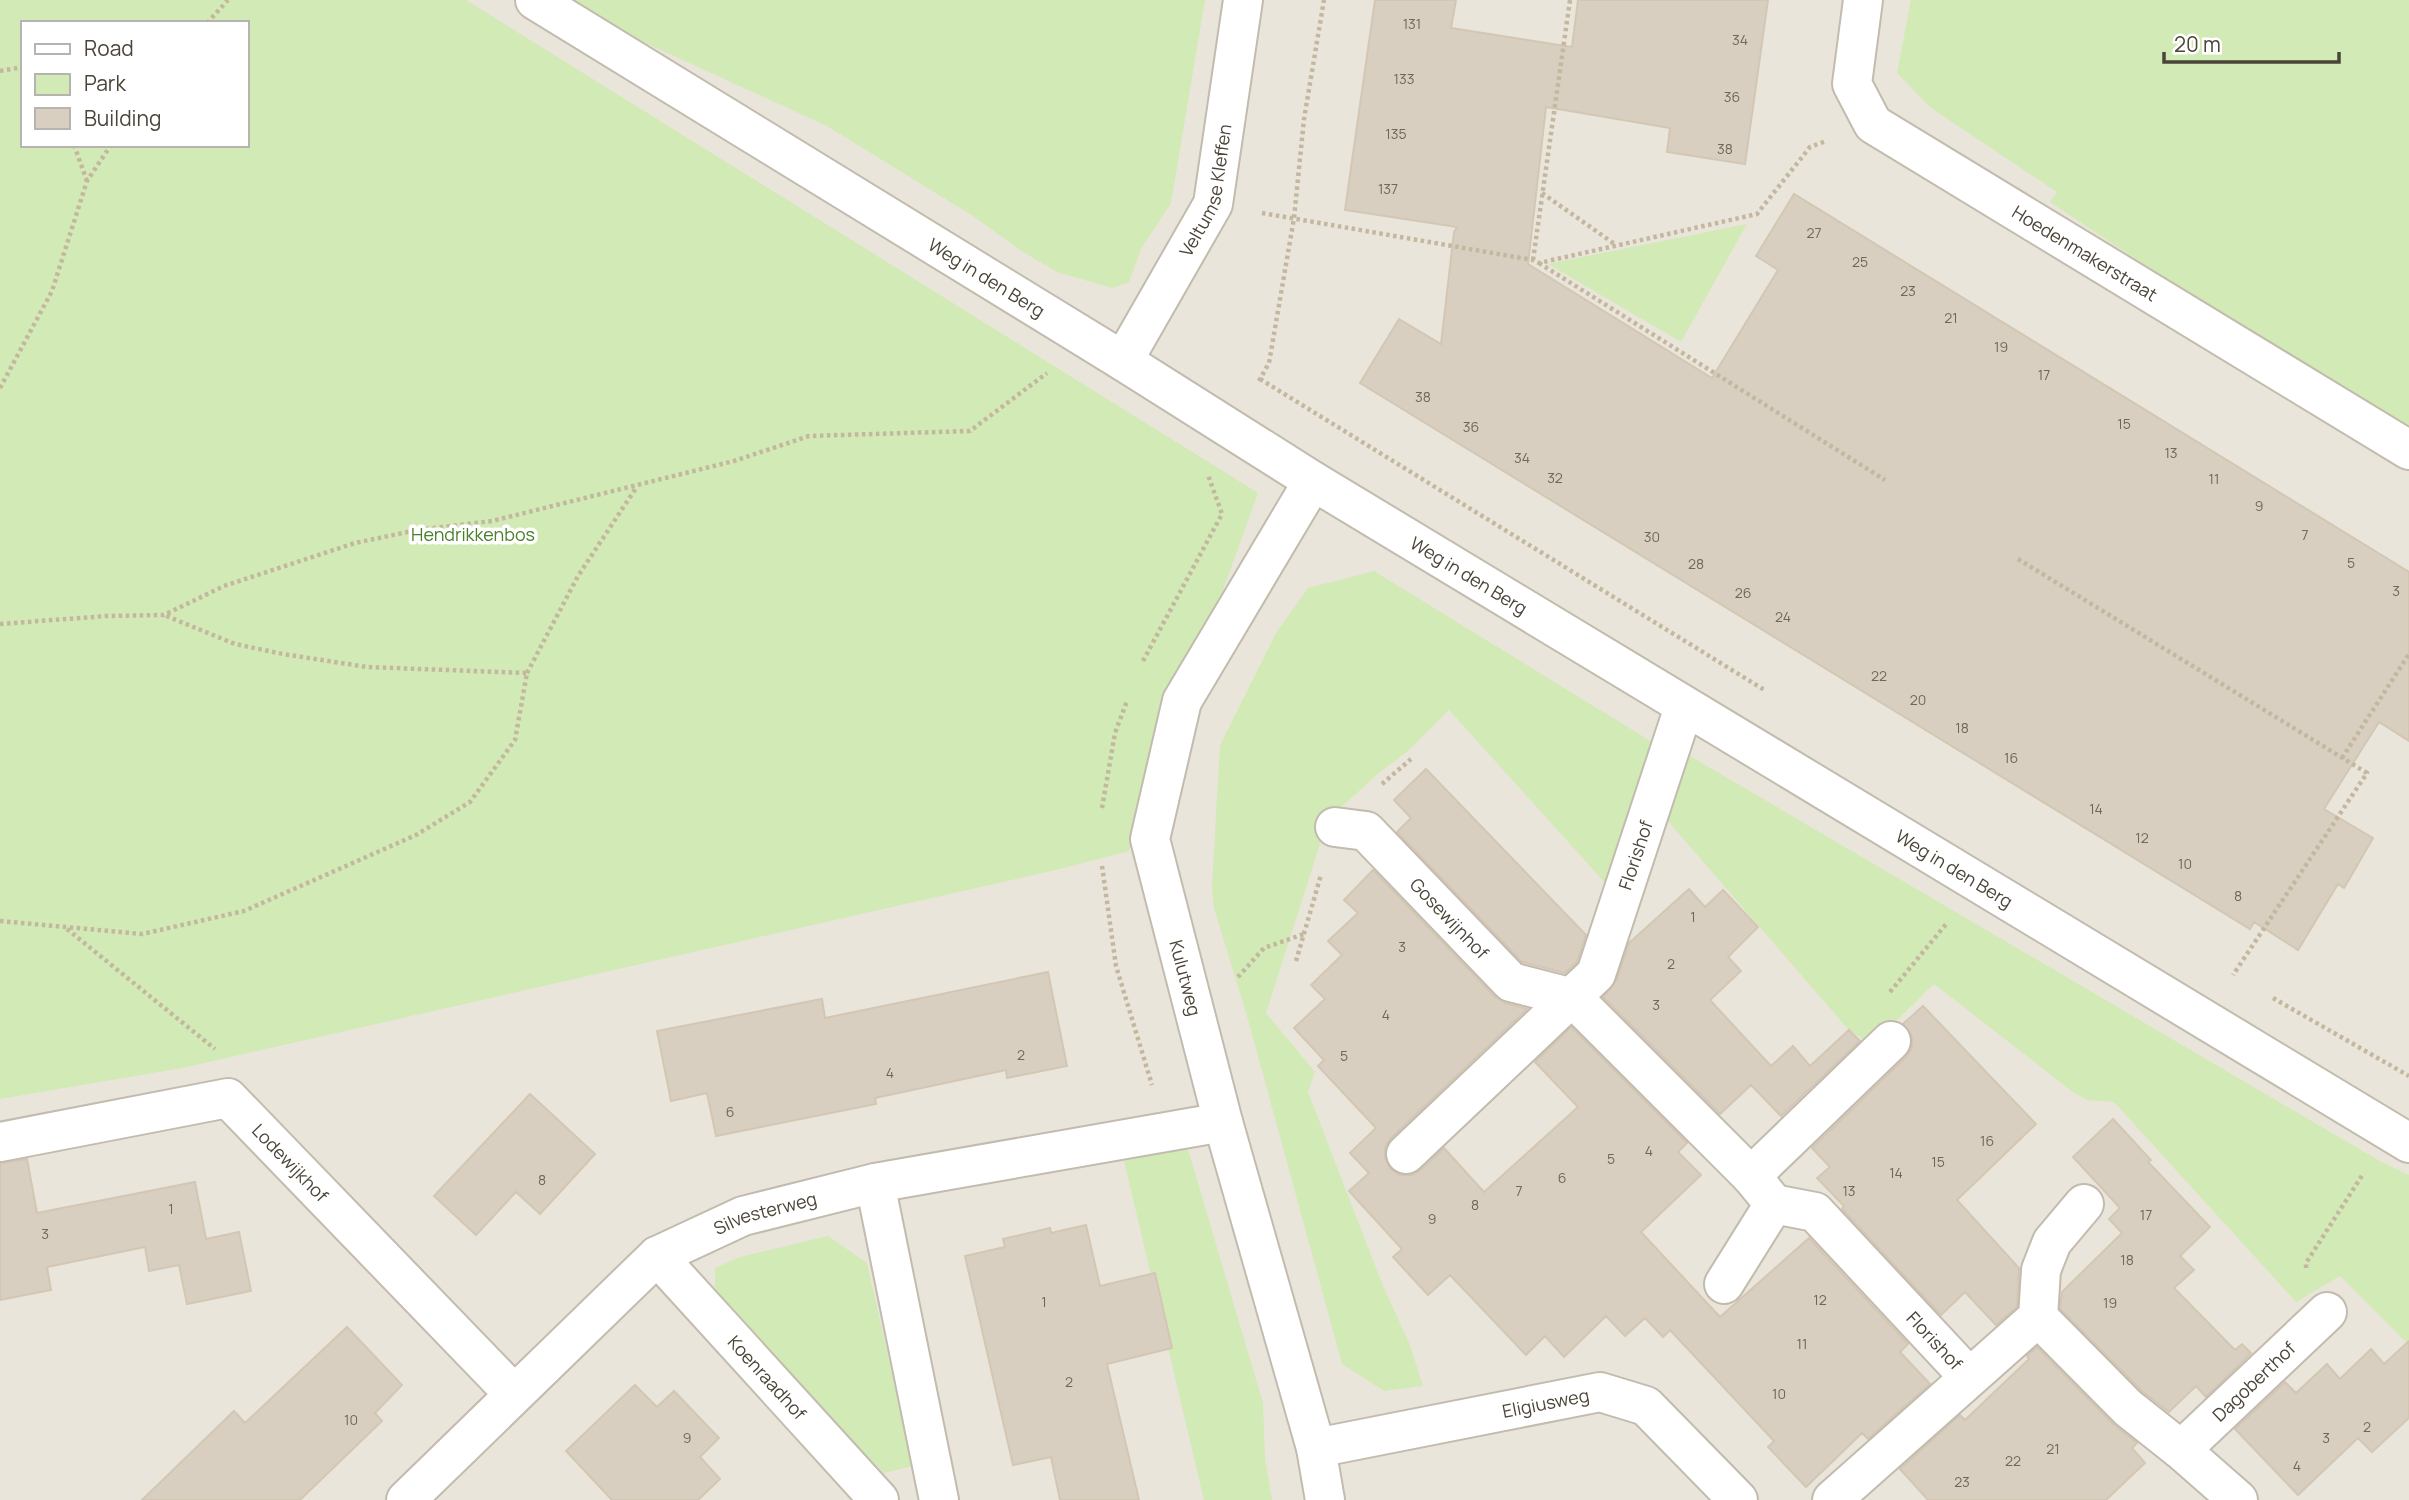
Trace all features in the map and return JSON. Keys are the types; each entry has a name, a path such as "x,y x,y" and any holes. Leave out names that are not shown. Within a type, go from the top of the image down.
{"street":[{"name":"Weg in den Berg","path":"535,0 1313,481 2399,1138"},
{"name":"Veltumse Kleffen","path":"1123,362 1213,204 1243,0"},
{"path":"1863,0 1852,84 1873,124"},
{"name":"Hoedenmakerstraat","path":"1873,124 2409,450"},
{"name":"Kulutweg","path":"1313,481 1182,701 1150,839 1223,1122 1317,1448 1325,1500"},
{"name":"Florishof","path":"1406,1154 1596,974 1684,707"},
{"name":"Gosewijnhof","path":"1335,827 1366,831 1511,982 1573,998"},
{"path":"1573,998 1762,1190"},
{"path":"1724,1284 1762,1190 1891,1041"},
{"name":"Lodewijkhof","path":"0,1142 228,1098 514,1394"},
{"name":"Silvesterweg","path":"405,1500 656,1256 743,1216 875,1183 1223,1122"},
{"path":"875,1183 939,1500"},
{"name":"Florishof","path":"1762,1190 1815,1213 1969,1377"},
{"path":"2084,1204 2052,1242 2041,1270 2038,1317 2128,1408 2236,1499"},
{"name":"Koenraadhof","path":"656,1256 879,1500"},
{"name":"Dagoberthof","path":"2181,1450 2327,1312"},
{"name":"Florishof","path":"1832,1500 2038,1317"},
{"name":"Eligiusweg","path":"1317,1448 1600,1392 1646,1406 1738,1500"}],"path":[{"path":"209,21 228,0"},
{"path":"1232,430 1269,363 1294,218 1304,119 1324,0"},
{"path":"1533,260 1570,0"},
{"path":"0,71 21,68"},
{"path":"1539,263 1756,214 1810,148 1873,124"},
{"path":"76,147 87,181"},
{"path":"0,388 52,291 87,181 110,147"},
{"path":"1542,193 1616,246"},
{"path":"1213,204 1533,260 1885,481"},
{"path":"164,615 224,586 355,543 417,530 492,521 637,487 734,461 809,436 970,431 1053,369"},
{"path":"1260,379 1770,694"},
{"path":"0,921 142,934 244,911 416,835 470,802 515,740 527,673 578,576 637,487"},
{"path":"2018,559 2367,773 2233,975 2221,968"},
{"path":"0,624 106,616 164,615 235,644 283,654 367,667 527,673"},
{"path":"2342,758 2409,654"},
{"path":"1891,1041 1875,1026 1877,1007 1979,885"},
{"path":"66,928 215,1050"},
{"path":"1198,1022 1264,948 1305,934"},
{"path":"2269,995 2409,1076"},
{"path":"2327,1312 2307,1290 2306,1263 2399,1138"}],"shaded area":[{"path":"0,0 2409,0 2409,1500 0,1500"}],"green space":[{"name":"Hendrikkenbos","path":"0,0 466,0 1258,493 1129,851 1060,869 182,1068 0,1099"},
{"path":"568,0 1205,0 1171,203 1141,249 1129,282 1112,288 1057,272 1023,252 973,216 827,126 615,29"},
{"path":"1911,0 2409,0 2409,429 2094,232 2050,202 2057,192 1931,108 1897,73"},
{"path":"1747,224 1681,342 1548,264"},
{"path":"1374,571 1652,742 1608,886 1449,710 1409,750 1328,819 1266,1013 1315,1072 1308,1092 1383,1286 1410,1345 1423,1386 1384,1391 1342,1364 1247,1016 1214,908 1212,886 1220,745 1276,633 1308,588"},
{"path":"1690,756 2378,1160 2409,1175 2409,1345 2340,1276 2296,1302 2114,1102 2087,1100 2073,1092 1934,984 1872,1045 1848,1029 1667,820"},
{"path":"1187,1146 1263,1403 1265,1459 1272,1500 1204,1500 1124,1161"},
{"path":"828,1236 867,1263 913,1466 884,1473 715,1299 715,1268 740,1257"}],"building":[{"path":"1375,0 1456,0 1451,28 1572,47 1578,0 1768,0 1745,164 1667,152 1670,128 1546,107 1528,264 1712,378 1778,270 1756,256 1794,194 2409,572 2409,741 2379,722 2324,809 2373,838 2344,888 2338,884 2298,950 2254,922 2250,929 1360,383 1399,319 1441,344 1454,232 1457,227 1345,210"},
{"path":"1426,769 1586,935 1577,962 1565,973 1522,962 1397,832 1411,818 1394,800"},
{"path":"1373,870 1495,997 1527,1009 1391,1138 1385,1147 1385,1158 1391,1169 1400,1175 1412,1175 1444,1148 1484,1192 1578,1107 1535,1062 1571,1027 1687,1143 1678,1152 1701,1175 1641,1232 1720,1317 1809,1238 1908,1344 1900,1352 1930,1384 1868,1439 1862,1433 1806,1487 1768,1447 1774,1441 1670,1330 1663,1337 1645,1318 1625,1336 1606,1316 1564,1357 1545,1336 1526,1355 1450,1275 1428,1295 1393,1257 1402,1249 1349,1191 1369,1173 1350,1153 1376,1128 1318,1066 1324,1060 1294,1028 1325,999 1311,985 1342,955 1328,941 1358,913 1344,900"},
{"path":"1689,889 1705,907 1723,890 1758,927 1728,957 1741,971 1710,1000 1771,1066 1793,1046 1810,1066 1849,1030 1860,1041 1781,1116 1751,1085 1720,1114 1603,997 1616,981 1629,943"},
{"path":"1048,972 1067,1066 1007,1078 1006,1070 875,1098 876,1104 716,1136 707,1093 671,1101 657,1031 822,999 825,1018"},
{"path":"1923,1006 2036,1124 1957,1200 2019,1268 2017,1307 1996,1325 1965,1292 1941,1315 1842,1209 1844,1206 1817,1178 1830,1167 1812,1148 1906,1057 1912,1048 1912,1036 1903,1024"},
{"path":"530,1094 595,1154 540,1214 516,1192 476,1235 434,1196"},
{"path":"2113,1119 2151,1160 2148,1162 2210,1227 2180,1256 2194,1270 2174,1288 2235,1350 2242,1344 2251,1353 2206,1397 2196,1386 2169,1412 2143,1392 2060,1309 2062,1292 2122,1233 2109,1219 2120,1208 2073,1157"},
{"path":"27,1159 37,1213 195,1182 206,1239 239,1232 251,1291 187,1304 179,1265 149,1271 145,1247 47,1267 51,1290 0,1300 0,1163"},
{"path":"1086,1225 1100,1286 1155,1273 1172,1348 1107,1364 1139,1500 1060,1500 1051,1457 1013,1465 965,1256 1005,1247 1003,1239 1050,1228 1051,1233"},
{"path":"347,1327 402,1385 375,1413 382,1421 300,1500 142,1500 234,1411 245,1423"},
{"path":"2409,1341 2409,1418 2372,1452 2358,1438 2298,1495 2235,1429 2285,1382 2296,1393 2327,1364 2340,1379 2371,1349 2384,1364"},
{"path":"2037,1347 2112,1423 2137,1443 2132,1448 2145,1463 2106,1500 1928,1500 1900,1469 1960,1415 1965,1420 2029,1359 2027,1356"},
{"path":"635,1385 657,1407 674,1391 719,1438 700,1457 720,1479 698,1500 612,1500 566,1451"}]}
